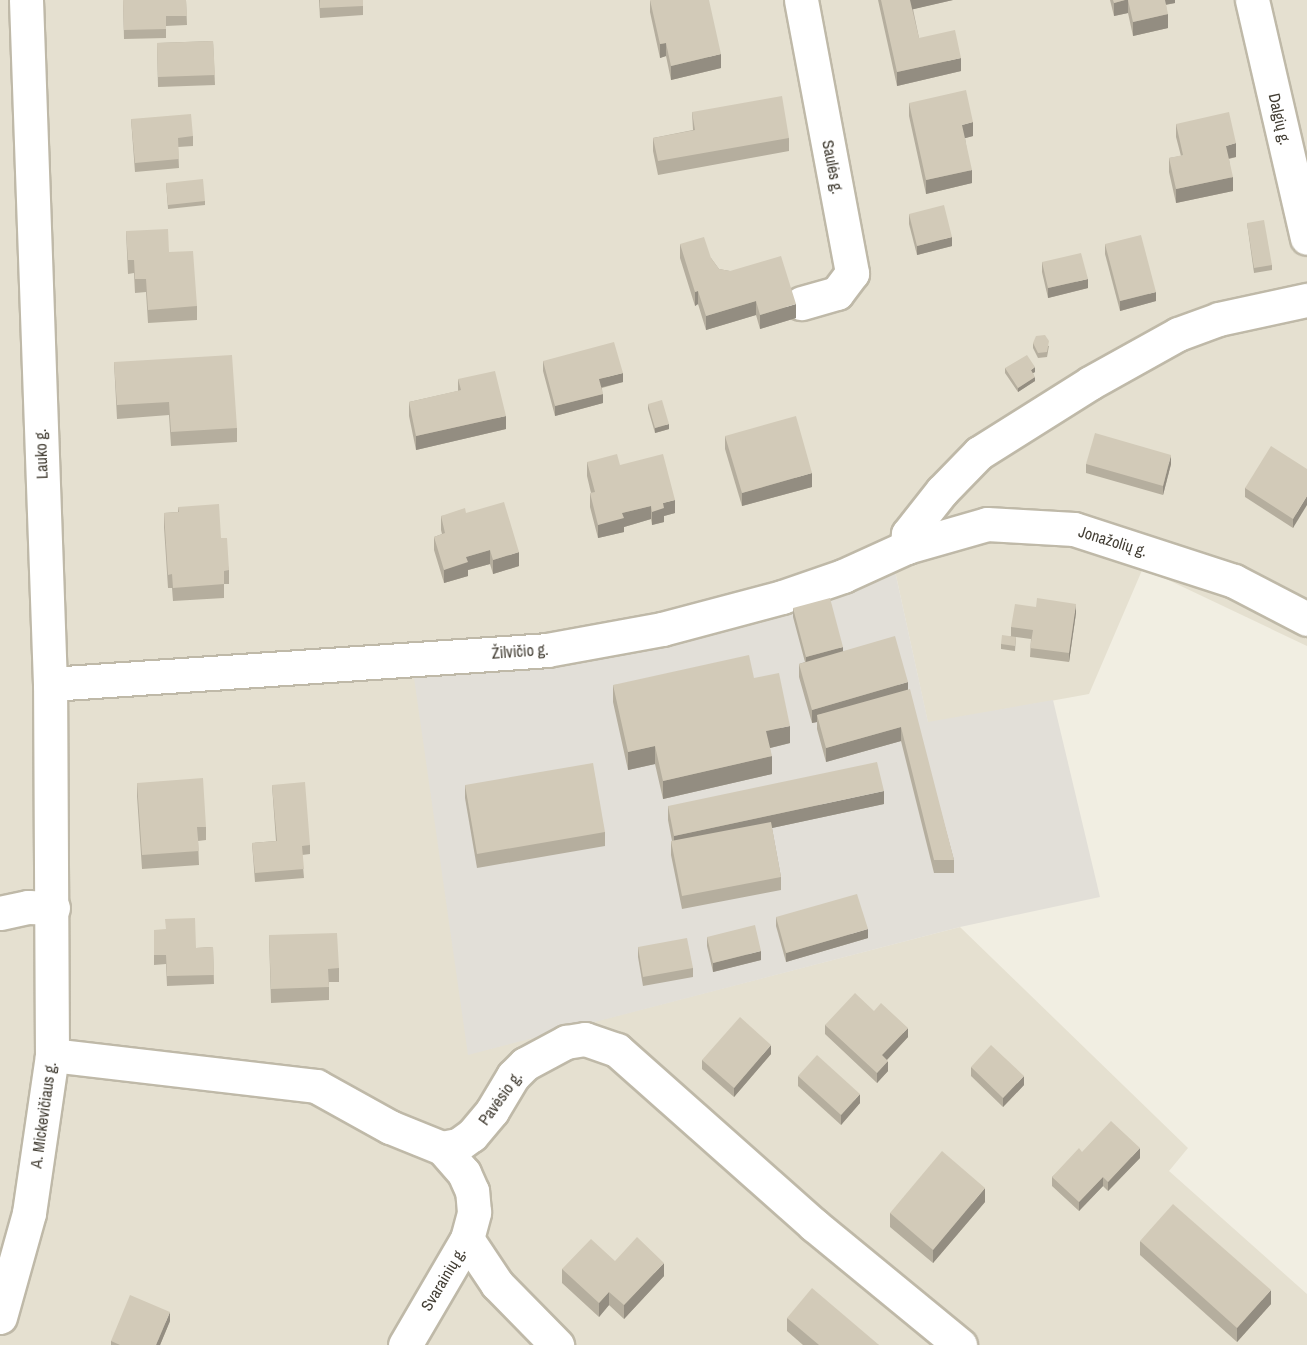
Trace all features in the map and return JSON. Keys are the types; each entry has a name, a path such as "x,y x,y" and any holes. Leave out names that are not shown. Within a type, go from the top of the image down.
{"street":[{"name":"Lauko g.","path":"26,0 50,684 53,908"},
{"name":"Saulės g.","path":"801,0 852,273 837,293 801,303"},
{"name":"Dalgių g.","path":"1252,0 1307,238"},
{"path":"907,547 908,534 942,491 979,453 1090,383 1178,334 1219,319 1307,300"},
{"name":"Jonažolių g.","path":"907,547 987,524 1074,529 1234,581 1307,620"},
{"name":"Žilvičio g.","path":"50,684 547,650 662,629 782,597 843,576 907,547"},
{"path":"0,913 28,908 53,908"},
{"name":"A. Mickevičiaus g.","path":"0,1317 29,1213 52,1055 53,908"},
{"name":"Pavėsio g.","path":"442,1148 459,1145 472,1135 492,1111 513,1076 525,1064 550,1049 566,1042 585,1039 617,1050 814,1225 960,1345"},
{"path":"52,1055 316,1086 390,1127 442,1148"},
{"name":"Svarainių g.","path":"405,1345 467,1239 474,1212 472,1191 464,1173 442,1148"},
{"path":"467,1239 497,1284 557,1345"}],"shaded area":[{"path":"0,0 1307,0 1307,646 1143,568 1089,694 928,723 895,571 664,648 414,671 469,1054 960,927 1188,1148 1169,1171 1307,1294 1307,1345 0,1345"},
{"path":"895,571 928,722 1053,700 1100,897 960,927 468,1055 413,671 664,648"}],"building":[{"path":"123,0 186,0 187,16 166,16 166,29 124,30"},
{"path":"320,0 363,0 363,6 320,8"},
{"path":"650,0 709,0 721,54 671,66 666,43 660,44"},
{"path":"881,0 910,0 919,38 955,30 961,58 897,72"},
{"path":"1128,0 1165,0 1168,14 1133,22"},
{"path":"213,41 215,75 158,77 157,43"},
{"path":"966,90 973,122 962,125 972,170 926,180 909,103"},
{"path":"782,96 789,138 658,161 653,138 695,130 692,112"},
{"path":"1229,112 1236,143 1226,146 1233,177 1176,189 1169,158 1183,155 1176,124"},
{"path":"191,114 193,136 178,138 179,159 135,163 131,119"},
{"path":"203,179 205,201 168,205 166,183"},
{"path":"944,205 952,237 917,246 909,214"},
{"path":"1264,220 1272,265 1254,268 1247,223"},
{"path":"168,229 169,252 193,251 197,306 148,310 146,279 135,279 134,260 128,260 126,231"},
{"path":"1141,235 1156,292 1120,301 1105,244"},
{"path":"704,237 711,258 719,269 730,271 781,256 796,304 760,315 756,301 706,316 698,291 695,292 680,244"},
{"path":"1081,253 1088,279 1048,288 1042,262"},
{"path":"1045,335 1049,341 1047,352 1038,353 1033,343 1036,336"},
{"path":"614,342 623,373 599,379 603,394 555,406 543,361"},
{"path":"232,355 237,428 171,432 169,402 117,405 114,362"},
{"path":"1027,355 1035,367 1031,370 1035,377 1018,388 1005,368"},
{"path":"495,371 506,416 416,436 409,402 461,390 458,379"},
{"path":"662,400 669,424 655,428 648,404"},
{"path":"796,416 812,473 742,493 725,436"},
{"path":"1095,433 1171,455 1163,486 1086,464"},
{"path":"1271,446 1307,469 1307,496 1293,519 1245,488"},
{"path":"617,454 620,465 663,454 675,500 663,503 664,508 652,512 651,506 622,513 624,518 598,525 590,493 595,492 587,462"},
{"path":"504,502 519,552 493,560 490,550 466,557 468,562 444,570 434,537 445,533 441,516 465,508 466,513"},
{"path":"219,504 221,538 227,538 229,570 224,571 224,584 173,588 172,574 168,575 164,513 179,512 178,507"},
{"path":"830,598 843,647 806,657 793,608"},
{"path":"1037,598 1076,604 1069,653 1030,648 1033,630 1011,627 1015,604 1036,607"},
{"path":"1002,635 1016,637 1015,646 1001,644"},
{"path":"895,636 908,682 812,710 799,664"},
{"path":"749,655 754,678 779,673 790,726 766,731 772,756 663,781 655,746 628,752 613,685"},
{"path":"910,689 954,860 934,860 901,727 826,748 817,715"},
{"path":"877,762 884,791 674,836 668,806"},
{"path":"593,763 605,832 477,854 465,785"},
{"path":"203,778 206,827 197,827 199,851 142,855 137,783"},
{"path":"305,782 310,845 302,846 304,869 255,873 252,843 277,841 272,785"},
{"path":"771,822 781,877 682,896 671,841"},
{"path":"857,894 868,929 786,953 776,917"},
{"path":"195,918 196,948 213,947 214,975 167,976 166,955 154,955 154,930 166,929 165,919"},
{"path":"755,925 761,951 713,963 707,937"},
{"path":"337,933 339,968 328,969 329,987 271,989 269,935"},
{"path":"687,938 693,968 643,977 638,947"},
{"path":"855,993 874,1011 881,1003 908,1028 882,1055 888,1061 877,1073 825,1025"},
{"path":"740,1017 771,1045 734,1088 702,1060"},
{"path":"991,1045 1024,1076 1003,1098 971,1067"},
{"path":"817,1055 860,1094 841,1115 798,1076"},
{"path":"1111,1121 1140,1148 1108,1182 1103,1177 1079,1202 1052,1177 1079,1148 1082,1152"},
{"path":"942,1151 985,1188 933,1250 890,1213"},
{"path":"1173,1204 1271,1290 1237,1328 1140,1241"},
{"path":"637,1237 664,1263 624,1305 609,1292 599,1303 562,1269 591,1239 615,1261"},
{"path":"812,1288 879,1345 819,1345 787,1318"},
{"path":"130,1295 170,1312 156,1345 120,1345 111,1341"}]}
